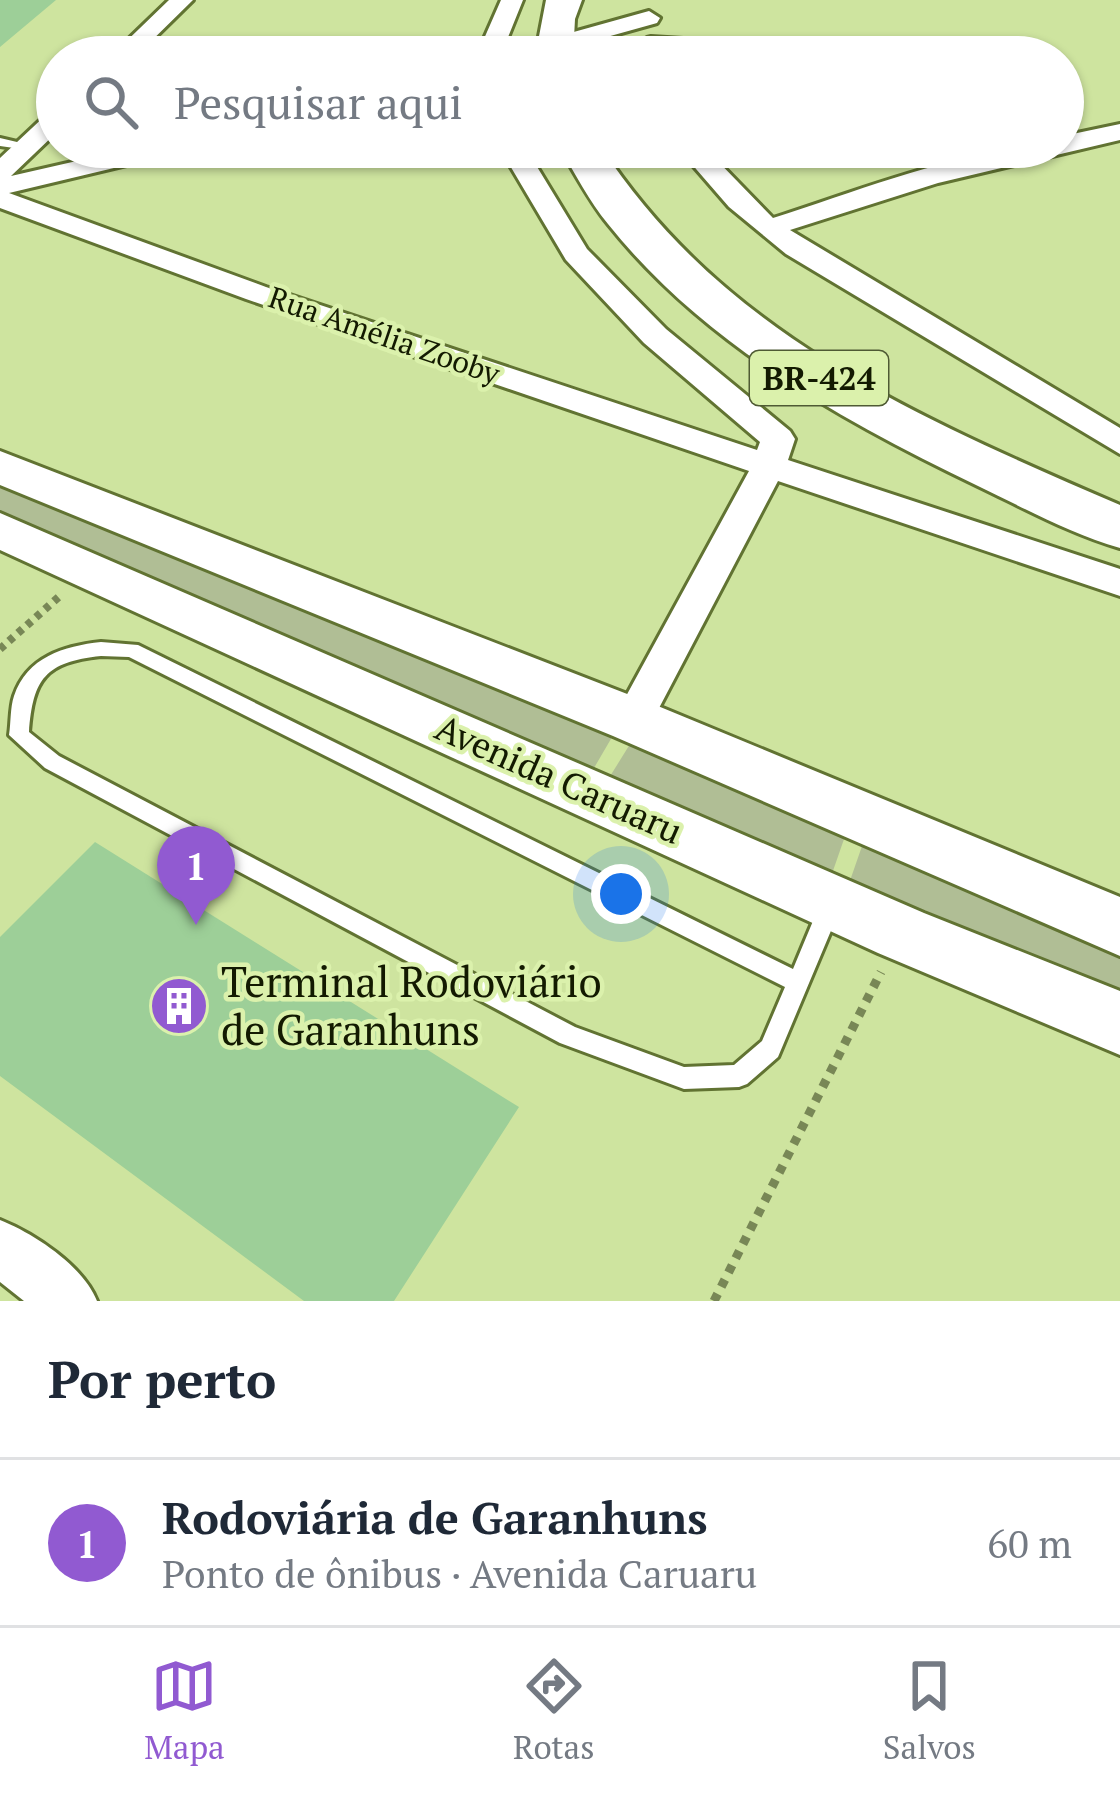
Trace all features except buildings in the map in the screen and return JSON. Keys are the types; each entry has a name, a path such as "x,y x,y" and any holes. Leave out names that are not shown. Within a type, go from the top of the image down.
{"main road":[{"path":"556,36 564,0"},
{"name":"BR-424","path":"594,168 628,220 701,295 788,358 877,413 1120,529"},
{"path":"0,467 633,719 1120,927"},
{"name":"Avenida Caruaru","path":"0,530 901,933 1120,1023"},
{"path":"832,901 867,819"}],"street":[{"path":"144,36 182,0"},
{"path":"497,36 512,0"},
{"path":"620,36 651,29"},
{"path":"1084,140 1120,133"},
{"path":"0,172 36,138"},
{"path":"0,187 82,168"},
{"path":"524,168 575,254 655,336 778,439 770,466 633,719"},
{"path":"708,168 742,209 769,228 872,296 1120,443"},
{"path":"769,228 965,168"},
{"name":"Rua Amélia Zooby","path":"0,199 278,301 1120,583"},
{"path":"0,1247 61,1299"}],"lane":[{"path":"651,29 695,36"},
{"path":"0,142 28,146"},
{"path":"798,982 132,650 94,646 54,660 24,693 20,735 52,762 587,1042 684,1078 739,1076 770,1049 832,901"}],"path":[{"path":"0,649 90,570"},
{"path":"714,1301 901,933"}],"green space":[{"path":"0,472 622,720 587,780 0,518"},
{"path":"640,728 851,819 827,888 604,786"},
{"path":"869,826 1120,934 1120,1010 845,895"}],"place":[{"name":"Rodoviária de Garanhuns","path":"196,925"},
{"name":"Terminal Rodoviário de Garanhuns","path":"179,1006"}]}
